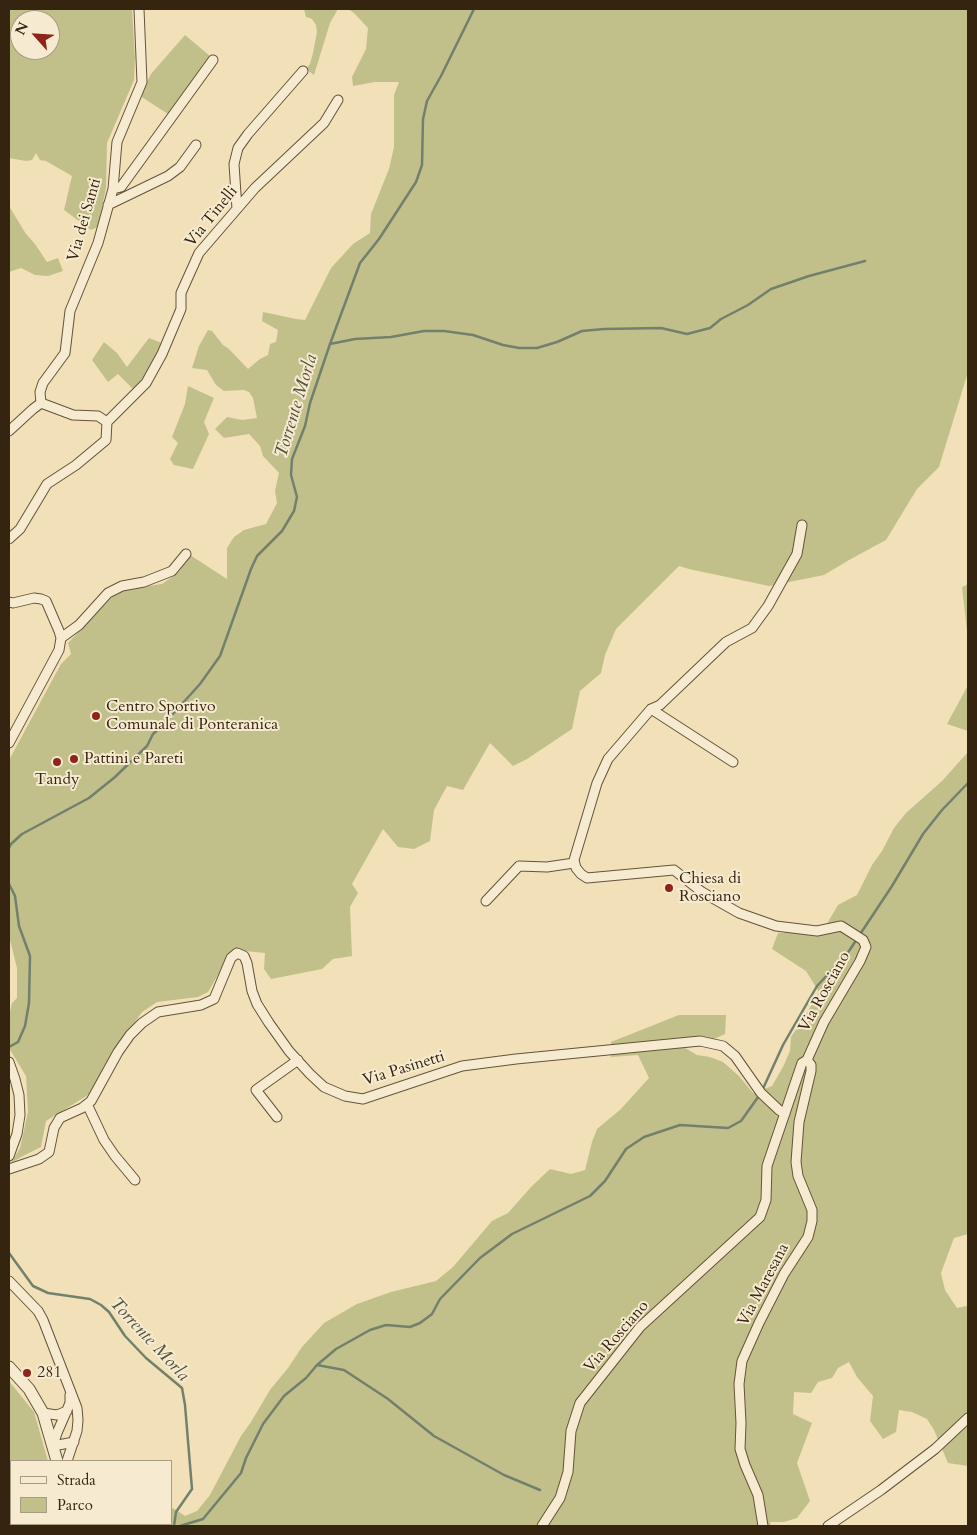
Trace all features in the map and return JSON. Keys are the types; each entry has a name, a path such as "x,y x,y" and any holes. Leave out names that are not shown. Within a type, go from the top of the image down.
{"street":[{"name":"Via dei Santi","path":"41,403 40,392 43,383 65,353 70,311 98,243 112,190 117,142 142,82 139,9"},
{"path":"112,190 121,187 213,60"},
{"path":"237,209 234,164 238,148 303,71"},
{"name":"Via Tinelli","path":"107,422 146,383 162,354 181,308 182,293 199,254 208,241 255,188 324,123 338,100"},
{"path":"108,204 168,176 180,167 196,145"},
{"path":"9,431 41,403 73,415 98,416 107,422 106,440 76,465 48,484 20,530 9,539"},
{"path":"486,901 519,866 547,867 574,863 588,809 608,759 651,709 660,705 726,642 752,628 768,606 797,554 802,525"},
{"path":"61,638 79,625 108,594 122,586 150,580 172,571 186,554"},
{"path":"9,602 13,603 34,598 46,601 61,638 59,650 9,743"},
{"path":"651,709 733,762"},
{"name":"Via Rosciano","path":"542,1526 560,1498 568,1472 571,1431 580,1403 640,1327 760,1217 766,1200 767,1166 802,1063 806,1060 824,1022 860,961 866,947 863,940 841,926 817,931 776,926 739,913 702,892 674,870 587,878 581,874 574,863"},
{"name":"Via Pasinetti","path":"9,1170 39,1159 49,1152 54,1128 60,1118 91,1100 118,1052 133,1031 158,1012 201,1005 214,999 232,958 237,953 244,956 252,991 257,1004 269,1023 298,1060 324,1087 345,1096 363,1098 462,1066 516,1058 700,1041 723,1046 735,1056 762,1093 785,1114"},
{"path":"276,1117 256,1090 298,1060"},
{"name":"Via Maresana","path":"763,1526 758,1494 740,1449 739,1384 742,1361 784,1274 808,1237 812,1220 812,1210 798,1176 796,1162 799,1122 812,1071 810,1062 806,1060"},
{"path":"9,1062 19,1095 20,1115 17,1134 9,1156"},
{"path":"87,1104 104,1140 135,1180"},
{"path":"9,1281 38,1311 44,1320 77,1408 78,1420 74,1442 67,1460"},
{"path":"9,1367 29,1388 43,1414 57,1460"},
{"path":"53,1446 70,1403 70,1390"},
{"path":"43,1414 57,1415 66,1411"},
{"path":"828,1526 881,1490 935,1448 968,1418"},
{"path":"53,1446 74,1442"}],"green space":[{"path":"9,9 132,9 135,58 134,80 107,143 106,188 98,227 91,230 64,210 72,176 46,161 40,160 36,153 32,160 26,161 9,158"},
{"path":"304,9 338,9 330,23 314,75 306,69 310,64 313,53 317,32 316,25 312,19 306,17"},
{"path":"348,9 968,9 968,372 939,467 917,489 886,540 824,575 769,586 679,566 616,629 605,655 601,673 580,691 572,729 527,759 513,766 490,743 463,790 447,786 434,810 430,841 414,849 398,847 383,829 352,884 358,893 350,907 352,956 333,959 322,969 271,979 264,969 265,953 234,948 208,992 198,997 157,1002 142,1012 104,1066 93,1092 46,1121 41,1147 11,1163 20,1148 28,1112 26,1076 9,1048 9,1017 12,1003 17,998 17,968 9,936 9,760 61,664 71,654 68,643 119,590 162,584 179,572 190,555 227,579 227,548 234,537 244,530 266,524 277,503 275,491 279,473 263,456 260,446 249,434 224,438 215,429 227,417 242,420 257,418 253,398 249,392 244,390 224,391 216,385 207,370 192,368 199,346 208,330 212,331 223,345 248,369 268,355 270,344 276,342 278,330 262,321 263,312 305,320 331,268 353,244 370,233 371,214 389,169 394,147 394,95 399,82 375,82 353,86 352,77 366,49 368,28"},
{"path":"185,35 210,56 168,114 140,96 151,74"},
{"path":"9,206 26,234 47,262 58,258 63,271 48,276 35,275 21,268 9,272"},
{"path":"149,338 164,344 144,379 133,389 118,374 108,382 92,360 104,342 117,353 127,367"},
{"path":"188,386 214,398 204,422 209,434 193,469 174,465 170,459 178,443 172,437 185,404"},
{"path":"968,584 968,640 962,587"},
{"path":"968,687 968,731 947,724"},
{"path":"968,752 968,1234 954,1238 941,1273 945,1290 957,1308 968,1307 968,1466 948,1463 934,1430 927,1419 912,1412 899,1410 896,1432 883,1439 870,1421 873,1396 857,1377 849,1362 838,1368 832,1378 818,1382 811,1393 794,1392 793,1414 812,1423 797,1463 810,1501 797,1518 784,1522 770,1522 771,1526 163,1526 172,1525 173,1508 185,1516 197,1511 210,1495 241,1436 270,1390 302,1347 324,1323 357,1304 391,1292 436,1281 453,1267 492,1221 508,1213 550,1169 571,1174 585,1170 597,1129 621,1109 649,1078 638,1055 611,1057 611,1042 679,1015 726,1015 725,1034 705,1043 685,1048 697,1055 723,1062 739,1076 753,1093 772,1086 790,1051 791,1037 819,992 806,971 772,949 778,933 826,932 828,922 838,905 857,895 894,828 906,813 942,781"},
{"path":"9,1381 34,1412 48,1460 10,1460 9,1501"}],"waterway":[{"name":"Torrente Morla","path":"9,848 22,834 89,798 115,777 147,746 153,734 200,684 220,656 257,556 282,531 294,511 297,497 291,475 292,459 305,426 310,403 330,344 360,263 379,239 416,182 422,165 423,119 427,101 474,9"},
{"path":"330,344 355,339 391,337 424,331 444,331 473,335 519,348 537,348 582,331 604,329 661,328 687,334 710,328 721,319 748,305 771,289 809,276 865,261"},
{"path":"317,1365 336,1349 370,1330 386,1325 410,1327 420,1323 432,1314 440,1299 480,1258 512,1234 590,1196 605,1181 626,1149 644,1137 680,1125 728,1128 741,1121 761,1093 783,1045 817,986 847,954 892,886 923,834 942,810 968,783"},
{"name":"Torrente Morla","path":"9,884 15,896 19,926 30,956 29,1003 25,1026 18,1042 9,1047"},
{"name":"Torrente Morla","path":"9,1253 33,1286 48,1293 90,1299 101,1305 109,1312 125,1336 146,1358 182,1388 192,1489 176,1512 174,1526"},
{"path":"180,1526 203,1519 241,1473 246,1458 263,1424 284,1396 306,1378 317,1365 344,1370 388,1399 434,1436 504,1475 540,1490"}],"place":[{"name":"Centro Sportivo Comunale di Ponteranica","path":"96,716"},
{"name":"Pattini e Pareti","path":"74,759"},
{"name":"Tandy","path":"57,762"},
{"name":"Chiesa di Rosciano","path":"669,888"},
{"name":"281","path":"27,1373"}]}
